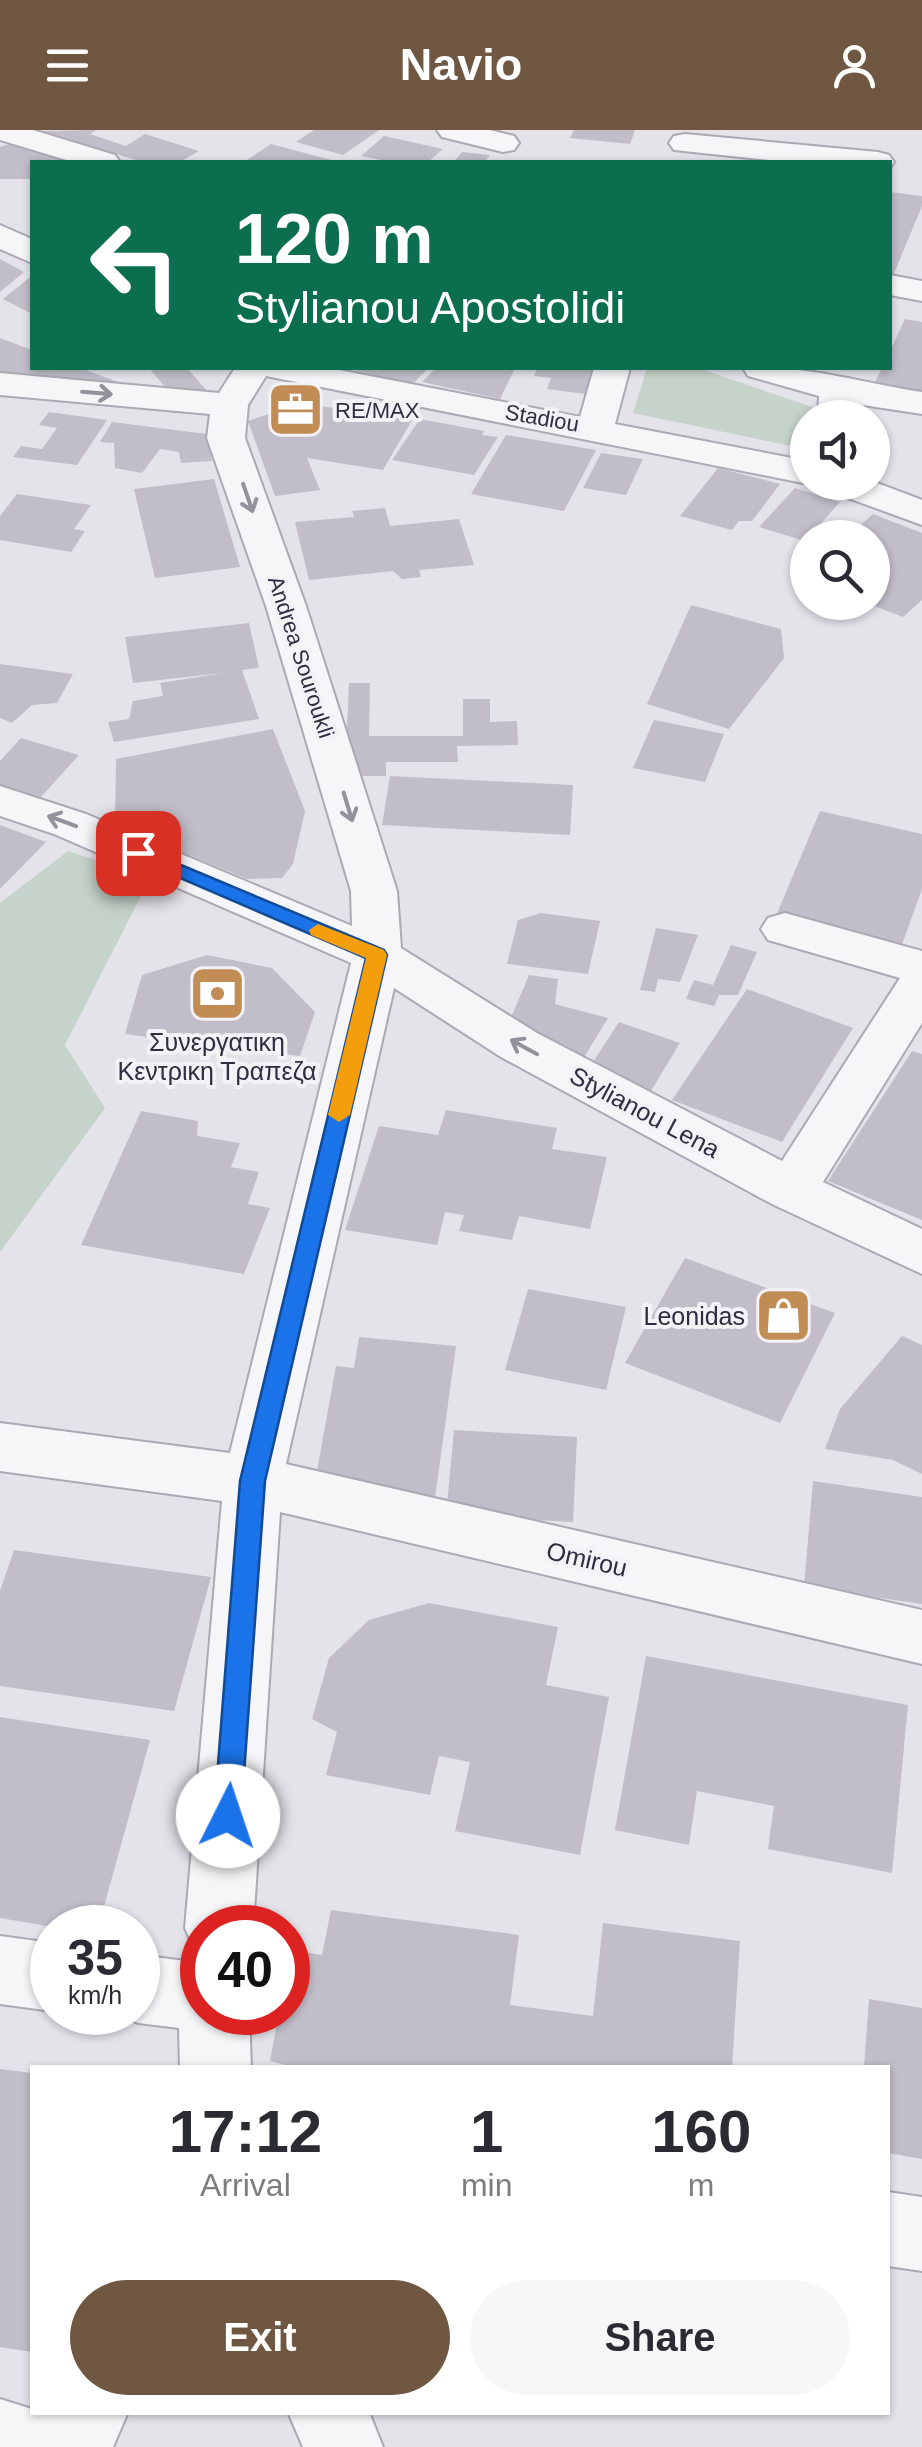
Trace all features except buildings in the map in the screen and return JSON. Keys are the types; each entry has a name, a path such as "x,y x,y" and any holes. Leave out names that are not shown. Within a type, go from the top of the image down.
{"street":[{"path":"0,130 98,160"},
{"path":"453,130 503,144"},
{"path":"683,145 847,160"},
{"path":"0,235 30,251"},
{"path":"892,285 922,291"},
{"path":"0,384 230,405 252,370"},
{"name":"Stadiou","path":"287,370 790,469"},
{"path":"595,428 611,370"},
{"path":"765,370 829,400"},
{"path":"890,403 922,403"},
{"name":"Andrea Souroukli","path":"221,1905 252,1481 377,955 374,890 286,606 226,438 230,405"},
{"path":"888,500 922,513"},
{"name":"Stylianou Lena","path":"0,800 70,824 377,955 519,1045 791,1190 922,1252"},
{"path":"785,929 922,968"},
{"path":"791,1190 922,983"},
{"name":"Omirou","path":"0,1448 252,1481 922,1637"},
{"path":"0,1970 30,1975"},
{"path":"215,2035 216,2065"},
{"path":"890,2230 922,2234"},
{"path":"70,2447 87,2415"},
{"path":"328,2415 344,2447"},
{"path":"0,2438 30,2447"}],"shaded area":[{"path":"646,370 704,370 792,400 790,446 633,413"},
{"path":"68,851 150,878 65,1045 105,1108 0,1252 0,903"}],"slow traffic":[{"path":"318,930 377,955 339,1115"}],"place":[{"name":"RE/MAX","path":"296,410"},
{"name":"Συνεργατικη Κεντρικη Τραπεζα","path":"217,993"},
{"name":"Leonidas","path":"784,1316"}],"route":[{"path":"138,853 377,955 252,1481 228,1816"}]}
